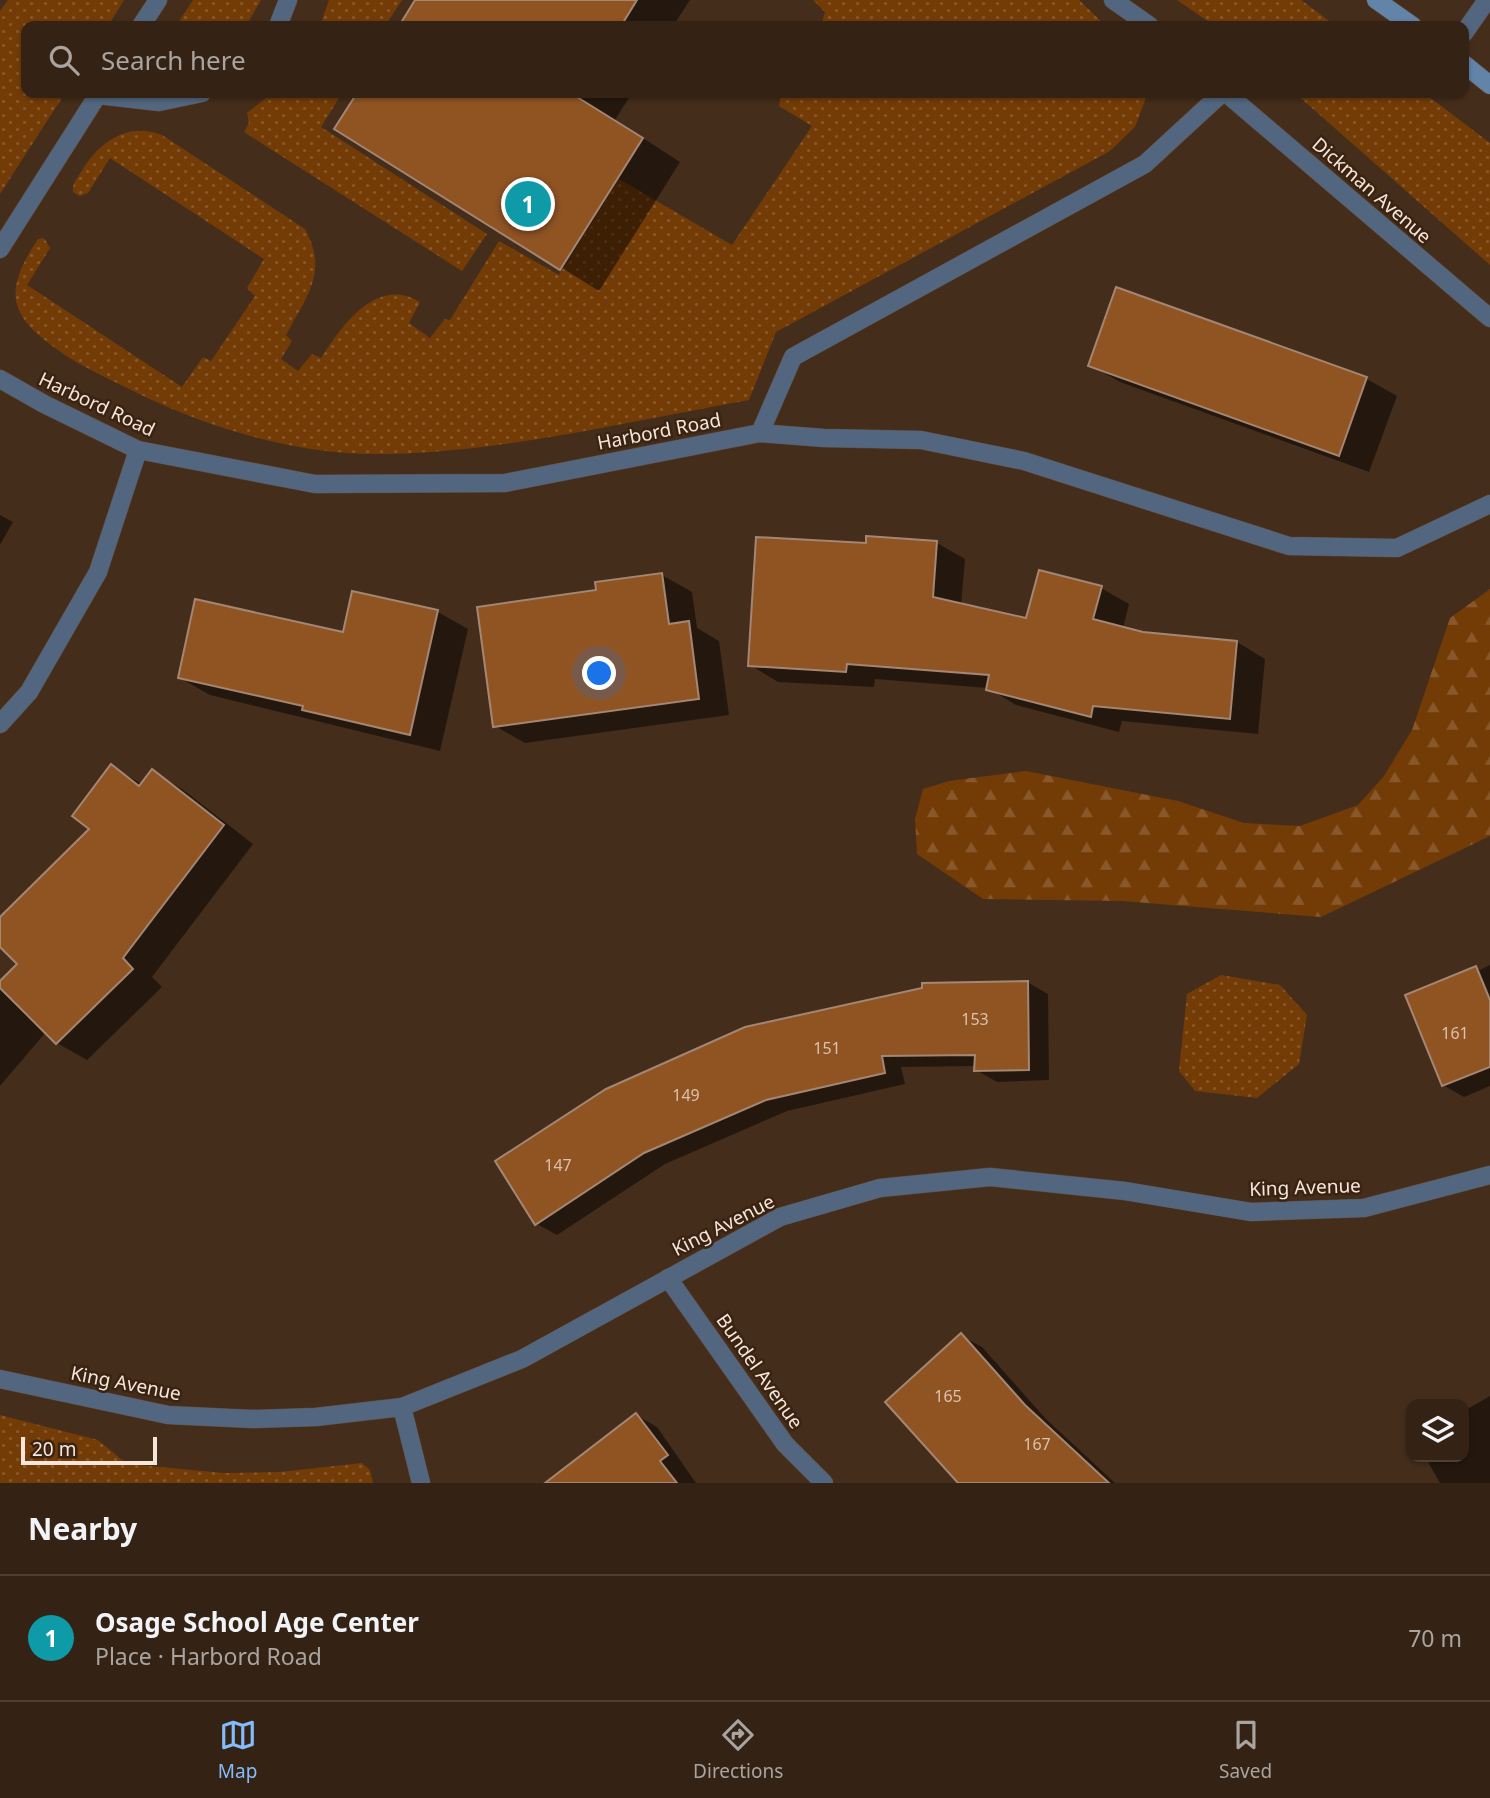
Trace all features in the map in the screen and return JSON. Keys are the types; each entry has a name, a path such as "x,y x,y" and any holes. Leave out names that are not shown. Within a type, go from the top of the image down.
{"main road":[{"path":"1376,0 1406,21"},
{"path":"1469,68 1490,85"}],"street":[{"path":"144,21 158,0"},
{"path":"282,21 288,0"},
{"path":"1113,0 1143,21"},
{"path":"1469,26 1487,0"},
{"path":"0,249 95,98"},
{"path":"128,98 159,102 178,98"},
{"path":"760,433 793,358 1145,164 1218,98"},
{"name":"Dickman Avenue","path":"1230,98 1490,318"},
{"name":"Harbord Road","path":"0,379 44,404 138,450 315,484 505,483 760,433 824,438 921,440 1024,461 1289,546 1397,548 1490,504"},
{"path":"0,724 29,692 98,572 138,450"},
{"name":"King Avenue","path":"0,1379 168,1415 252,1419 316,1417 402,1408 522,1359 780,1217 880,1188 990,1177 1125,1191 1251,1212 1364,1208 1490,1175"},
{"name":"Bundel Avenue","path":"668,1278 785,1444 824,1483"},
{"path":"402,1408 421,1483"}],"green space":[{"path":"8,0 124,0 111,21 21,21 21,98 62,98 0,194 0,11"},
{"path":"193,0 261,0 249,21 179,21"},
{"path":"329,0 402,0 388,21 322,21"},
{"path":"813,0 1079,0 1101,21 822,21 825,12"},
{"path":"1177,0 1301,0 1329,21 1208,21"},
{"path":"266,98 339,98 321,127 487,234 462,271 244,132 249,123 247,113"},
{"path":"780,98 1146,98 1135,127 1110,151 776,332 749,400 615,426 434,452 357,454 292,446 198,419 92,371 47,342 23,317 17,305 19,276 38,239 44,238 50,248 27,285 182,387 203,357 211,361 255,296 247,288 264,259 110,158 88,193 80,196 73,192 75,181 96,152 115,137 125,133 149,131 162,135 305,229 312,244 315,271 307,296 286,335 292,341 281,359 298,371 312,354 321,358 339,332 362,308 389,295 404,295 420,302 409,323 430,338 445,319 450,320 499,241 559,275 619,179 732,245 812,126 779,106"},
{"path":"1301,98 1431,98 1490,143 1490,265"},
{"path":"1490,589 1490,836 1321,917 1122,901 983,899 917,854 915,819 923,789 949,781 1026,771 1178,801 1244,823 1300,826 1358,805 1384,776 1412,730 1450,618"},
{"path":"1221,975 1280,985 1307,1015 1299,1064 1257,1098 1195,1091 1179,1071 1187,994"},
{"path":"0,1415 98,1440 127,1464 224,1473 280,1472 362,1463 370,1470 373,1483 0,1483"}],"building":[{"path":"415,0 637,0 624,21 402,21"},
{"path":"354,98 579,98 643,138 560,270 334,129"},
{"path":"1116,287 1367,377 1339,456 1088,366"},
{"path":"866,536 937,541 933,597 1026,618 1039,570 1102,586 1093,619 1143,632 1237,641 1230,719 1093,706 1091,717 986,690 989,675 847,664 846,672 748,666 756,537 866,543"},
{"path":"662,573 669,624 689,621 699,699 493,727 477,607 596,590 595,582"},
{"path":"352,591 438,610 410,735 302,710 303,706 178,678 195,599 343,632"},
{"path":"111,764 139,786 152,769 224,825 123,958 133,969 56,1044 0,988 0,981 17,964 0,947 0,917 89,829 72,816"},
{"path":"1476,966 1490,1000 1490,1067 1442,1086 1405,995"},
{"path":"1028,981 1029,1070 974,1071 975,1055 882,1056 885,1073 766,1100 644,1153 535,1225 495,1161 606,1089 745,1027 922,988 922,983"},
{"path":"961,1333 1025,1405 1109,1483 958,1483 885,1402"},
{"path":"636,1413 668,1455 660,1461 677,1483 545,1483"}],"place":[{"name":"Osage School Age Center","path":"528,204"}]}
